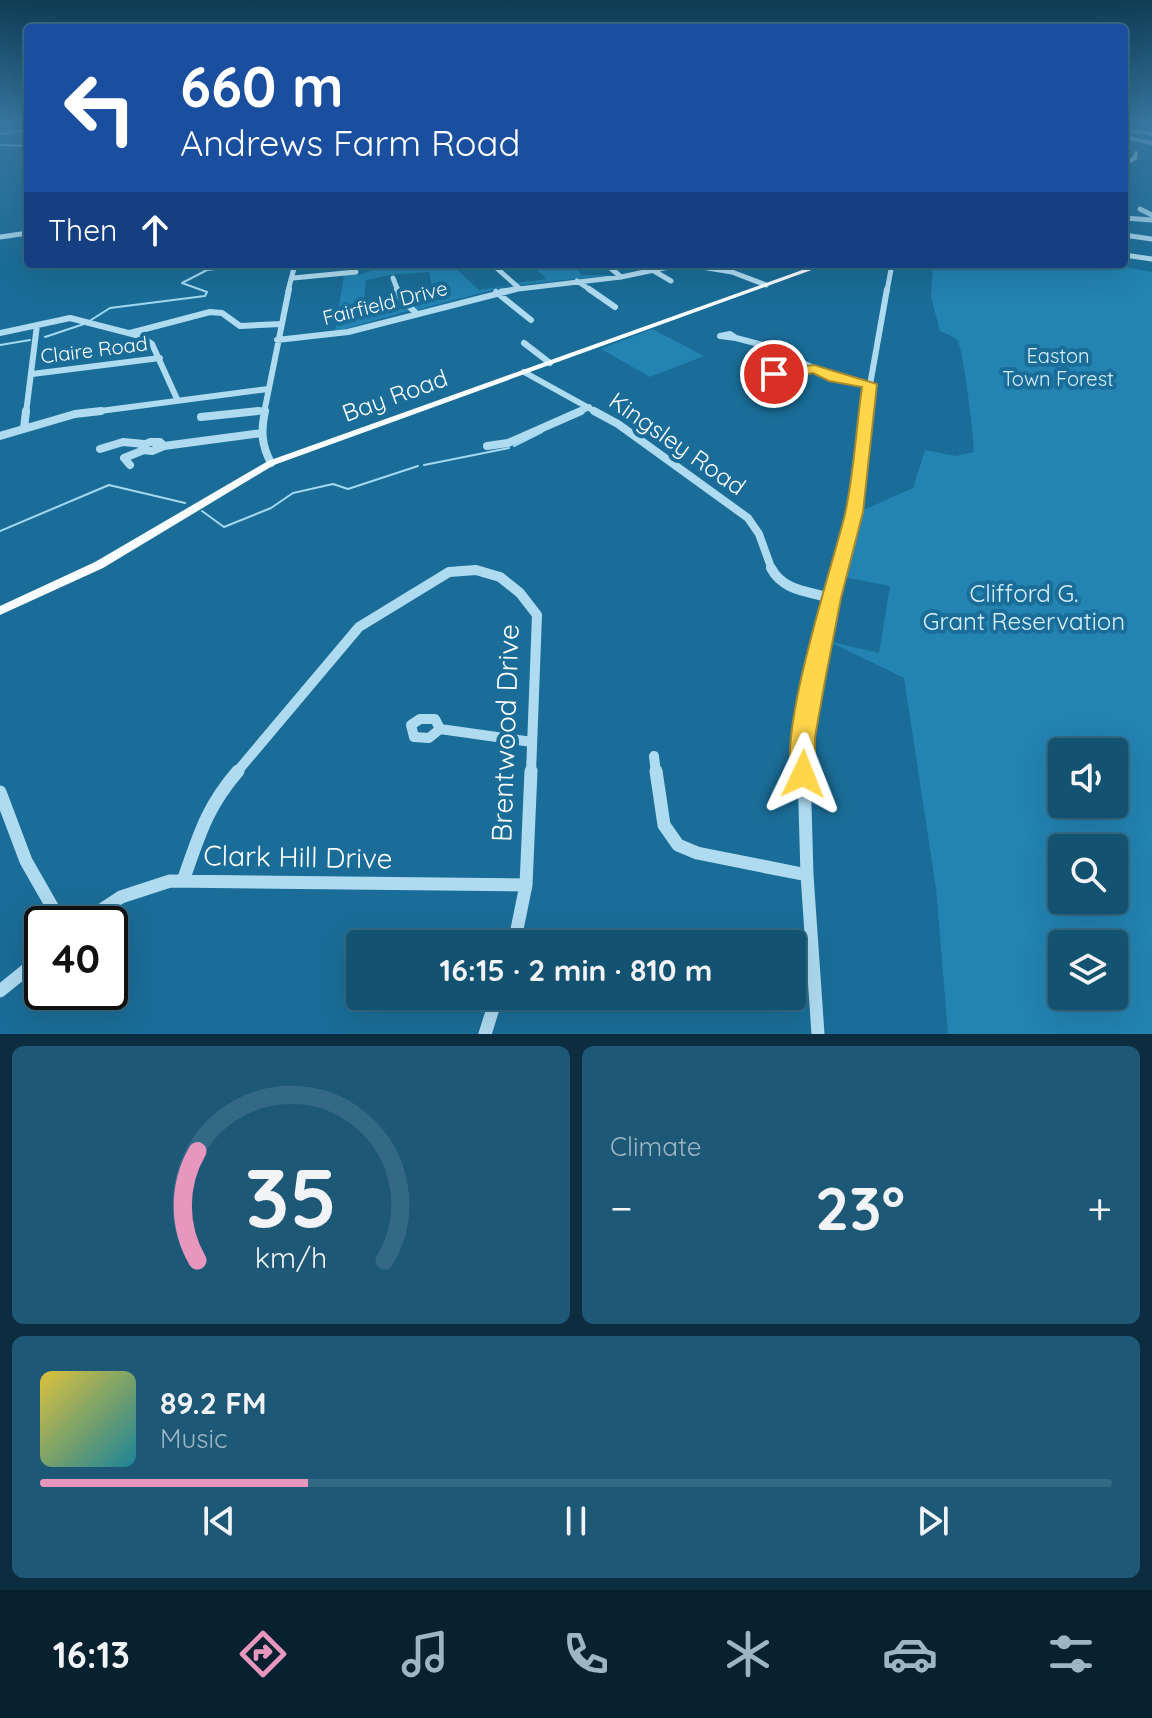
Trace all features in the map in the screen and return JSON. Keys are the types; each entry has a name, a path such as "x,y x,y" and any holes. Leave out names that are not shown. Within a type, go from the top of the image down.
{"main road":[{"name":"Bay Road","path":"0,611 99,565 271,463 814,268"}],"street":[{"path":"1140,209 1152,217"},
{"path":"1128,218 1152,217"},
{"path":"0,237 24,234"},
{"path":"1128,236 1152,239"},
{"path":"1128,256 1152,259"},
{"path":"271,463 264,450 261,433 277,340 294,268"},
{"path":"496,268 519,288"},
{"path":"611,268 621,277"},
{"name":"Fairfield Drive","path":"277,340 348,332 496,292 621,277 664,268"},
{"name":"Fairfield Drive","path":"706,268 735,273 766,285"},
{"path":"818,1034 807,875 803,737 831,598 854,512 869,384 891,268"},
{"path":"654,270 671,281"},
{"path":"293,278 356,272"},
{"path":"393,278 401,299 415,312"},
{"path":"577,281 615,307"},
{"path":"496,292 531,320"},
{"path":"129,333 210,312 222,313 240,326 281,324"},
{"path":"0,333 70,318 129,333 149,341 160,358 177,399"},
{"path":"24,428 37,325"},
{"path":"736,338 770,347 834,378 869,384"},
{"path":"524,343 550,363"},
{"name":"Claire Road","path":"32,374 160,358"},
{"path":"788,372 814,369"},
{"name":"Kingsley Road","path":"524,372 638,437 752,521 762,535 775,576 791,587 831,598"},
{"path":"0,436 75,414 268,389"},
{"path":"487,446 508,443 589,407"},
{"path":"201,417 264,410"},
{"path":"130,465 124,458 155,441 164,446 261,433"},
{"path":"100,449 123,442 144,447"},
{"name":"Brentwood Drive","path":"183,881 206,814 216,796 359,627 449,572 476,568 491,571 530,603 537,615 526,885 517,930"},
{"path":"440,729 532,742"},
{"path":"654,756 664,825 678,845 697,853 807,875"},
{"path":"0,792 26,861 52,906"},
{"name":"Clark Hill Drive","path":"107,906 142,888 183,881 526,885"},
{"path":"0,991 24,972"},
{"path":"485,1034 493,1010"}],"green space":[{"path":"379,268 455,268 479,290 512,285 416,310 411,307 443,299 432,286 429,272 366,280 363,307 377,316 406,308 408,311 335,332 344,275 359,275"},
{"path":"535,268 576,268 582,275 614,275 516,283 547,279"},
{"path":"933,268 1128,268 1152,272 1152,1034 948,1034 936,888 904,678 828,641 879,653 890,586 844,577 859,512 913,488 925,450 956,456 974,452 968,393 955,339 940,331 931,297"},
{"path":"652,329 704,356 650,377 601,349"}],"waterway":[{"path":"91,320 110,308 205,296 207,292 182,283 207,270 224,268"},
{"path":"45,337 84,324"},
{"path":"0,345 30,340"},
{"path":"514,446 542,432"},
{"path":"424,465 509,448"},
{"path":"202,511 224,527 271,508 293,493 333,484 348,489 418,466"},
{"path":"0,531 109,485 185,503"}],"route":[{"path":"774,374 785,376 788,372 814,369 834,378 869,384 854,512 813,681 803,737 803,774"}],"park label":[{"name":"Easton Town Forest","path":"1058,368"},
{"name":"Clifford G. Grant Reservation","path":"1024,608"}]}
